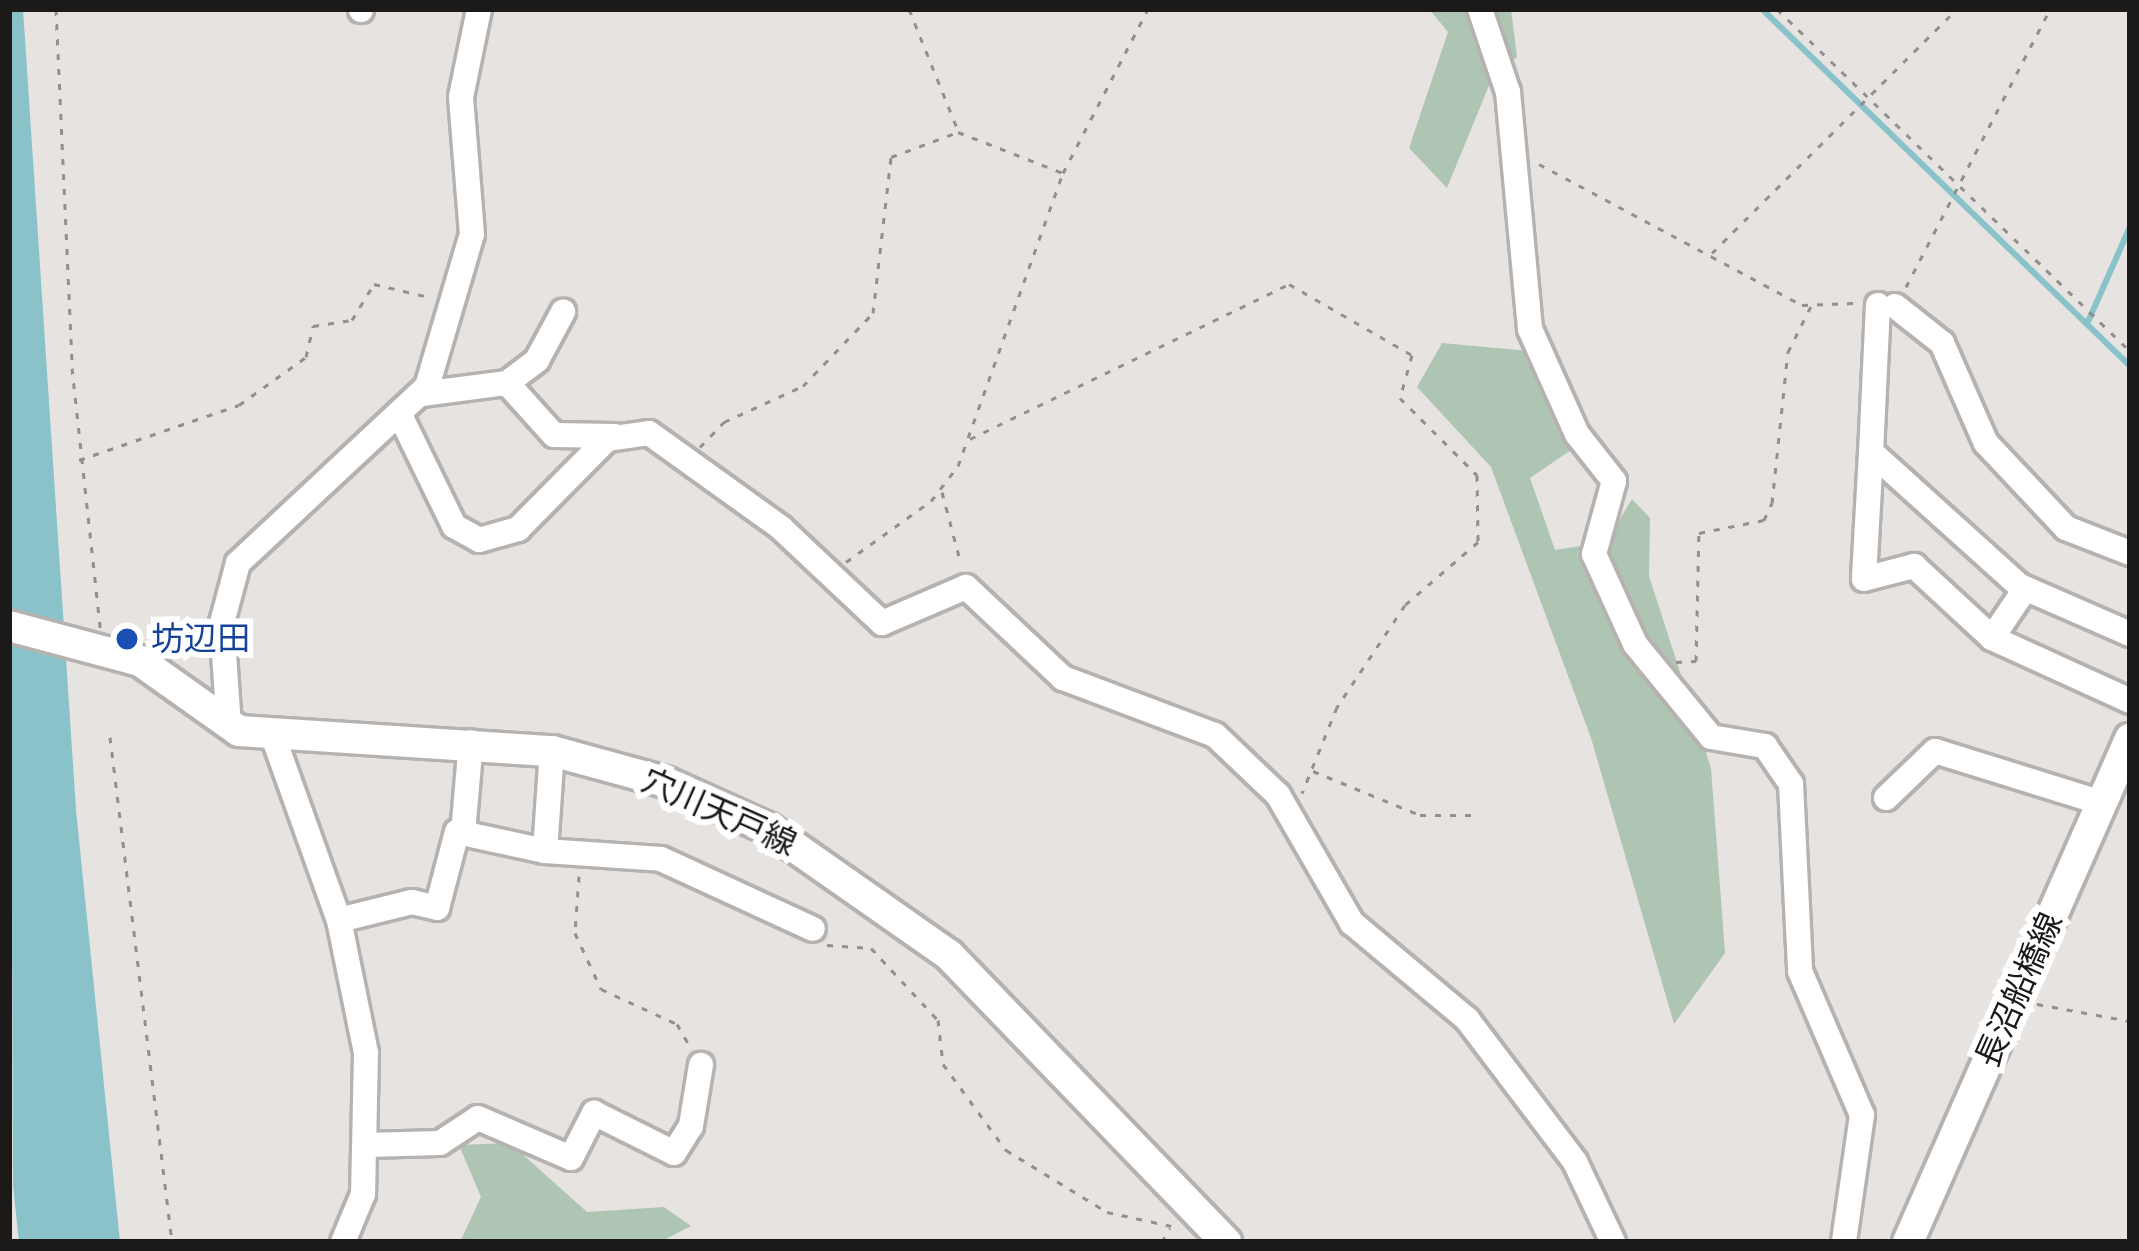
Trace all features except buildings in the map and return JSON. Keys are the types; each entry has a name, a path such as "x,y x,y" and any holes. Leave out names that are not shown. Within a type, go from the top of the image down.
{"main road":[{"name":"穴川天戸線","path":"9,626 93,640 159,672 229,727 273,736 471,742 552,751 722,806 878,897 975,980 1226,1242"},
{"name":"長沼船橋線","path":"1908,1242 2130,739"}],"street":[{"path":"229,727 222,622 238,562 422,394 454,303 472,234 461,97 478,9"},
{"path":"1480,9 1516,152 1529,329 1577,434 1614,481 1594,554 1650,663 1719,746 1765,746 1791,784 1800,971 1862,1115 1844,1242"},
{"path":"2130,553 2066,528 1986,443 1942,343 1887,306 1870,452 1864,579 1914,566 1992,638 2130,701"},
{"path":"422,394 507,383 537,360 563,312"},
{"path":"507,383 554,435 649,433 832,571 882,622 966,586 1063,678 1216,735 1292,821 1352,922 1468,1019 1545,1120 1612,1242"},
{"path":"399,413 454,526 479,540 518,529 615,436"},
{"path":"1870,452 2025,589 2130,634"},
{"path":"1992,638 2025,589"},
{"path":"273,736 339,920 366,1052 368,1145 343,1242"},
{"path":"463,833 471,742"},
{"path":"545,851 552,751"},
{"path":"1886,799 1935,752 2102,803"},
{"path":"339,920 412,902 437,908 450,835 463,833 545,851 661,859 813,929"},
{"path":"368,1145 440,1143 478,1118 571,1158 595,1112 674,1153 692,1126 701,1065"}],"path":[{"path":"56,9 93,640"},
{"path":"909,9 958,131"},
{"path":"832,571 941,490 970,439 1063,172 1148,9"},
{"path":"1777,9 2130,351"},
{"path":"1711,254 1957,9"},
{"path":"1516,152 1811,304 1887,306 1950,201 2050,9"},
{"path":"685,460 724,422 803,386 865,324 879,294 891,157 958,131 1063,172"},
{"path":"79,460 239,405 306,356 313,326 352,320 374,284 454,303"},
{"path":"970,439 1289,284 1412,355 1400,398 1477,475 1478,542 1405,605 1336,707 1292,821"},
{"path":"1650,663 1696,662 1699,533 1764,520 1772,503 1788,352 1811,304"},
{"path":"941,490 966,586"},
{"path":"110,736 172,1242"},
{"path":"1311,770 1420,814 1476,814"},
{"path":"580,855 575,933 601,989 677,1024 701,1065"},
{"path":"813,929 821,944 871,948 938,1020 943,1064 1006,1150 1107,1212 1172,1226"},
{"path":"2015,999 2130,1021"}],"green space":[{"path":"1429,9 1511,9 1517,57 1490,83 1447,188 1409,148 1448,32"},
{"path":"1442,343 1550,353 1593,435 1530,478 1555,550 1606,542 1632,499 1650,518 1649,576 1711,768 1725,953 1674,1024 1591,738 1491,467 1417,387"},
{"path":"510,1143 587,1212 664,1207 691,1226 660,1242 460,1242 481,1197 459,1145"}],"water":[{"path":"9,9 23,9 76,810 120,1242 19,1242 13,1186"}],"waterway":[{"path":"1762,9 2130,366"},
{"path":"2087,324 2130,227"}],"place":[{"name":"坊辺田","path":"127,639"}]}
